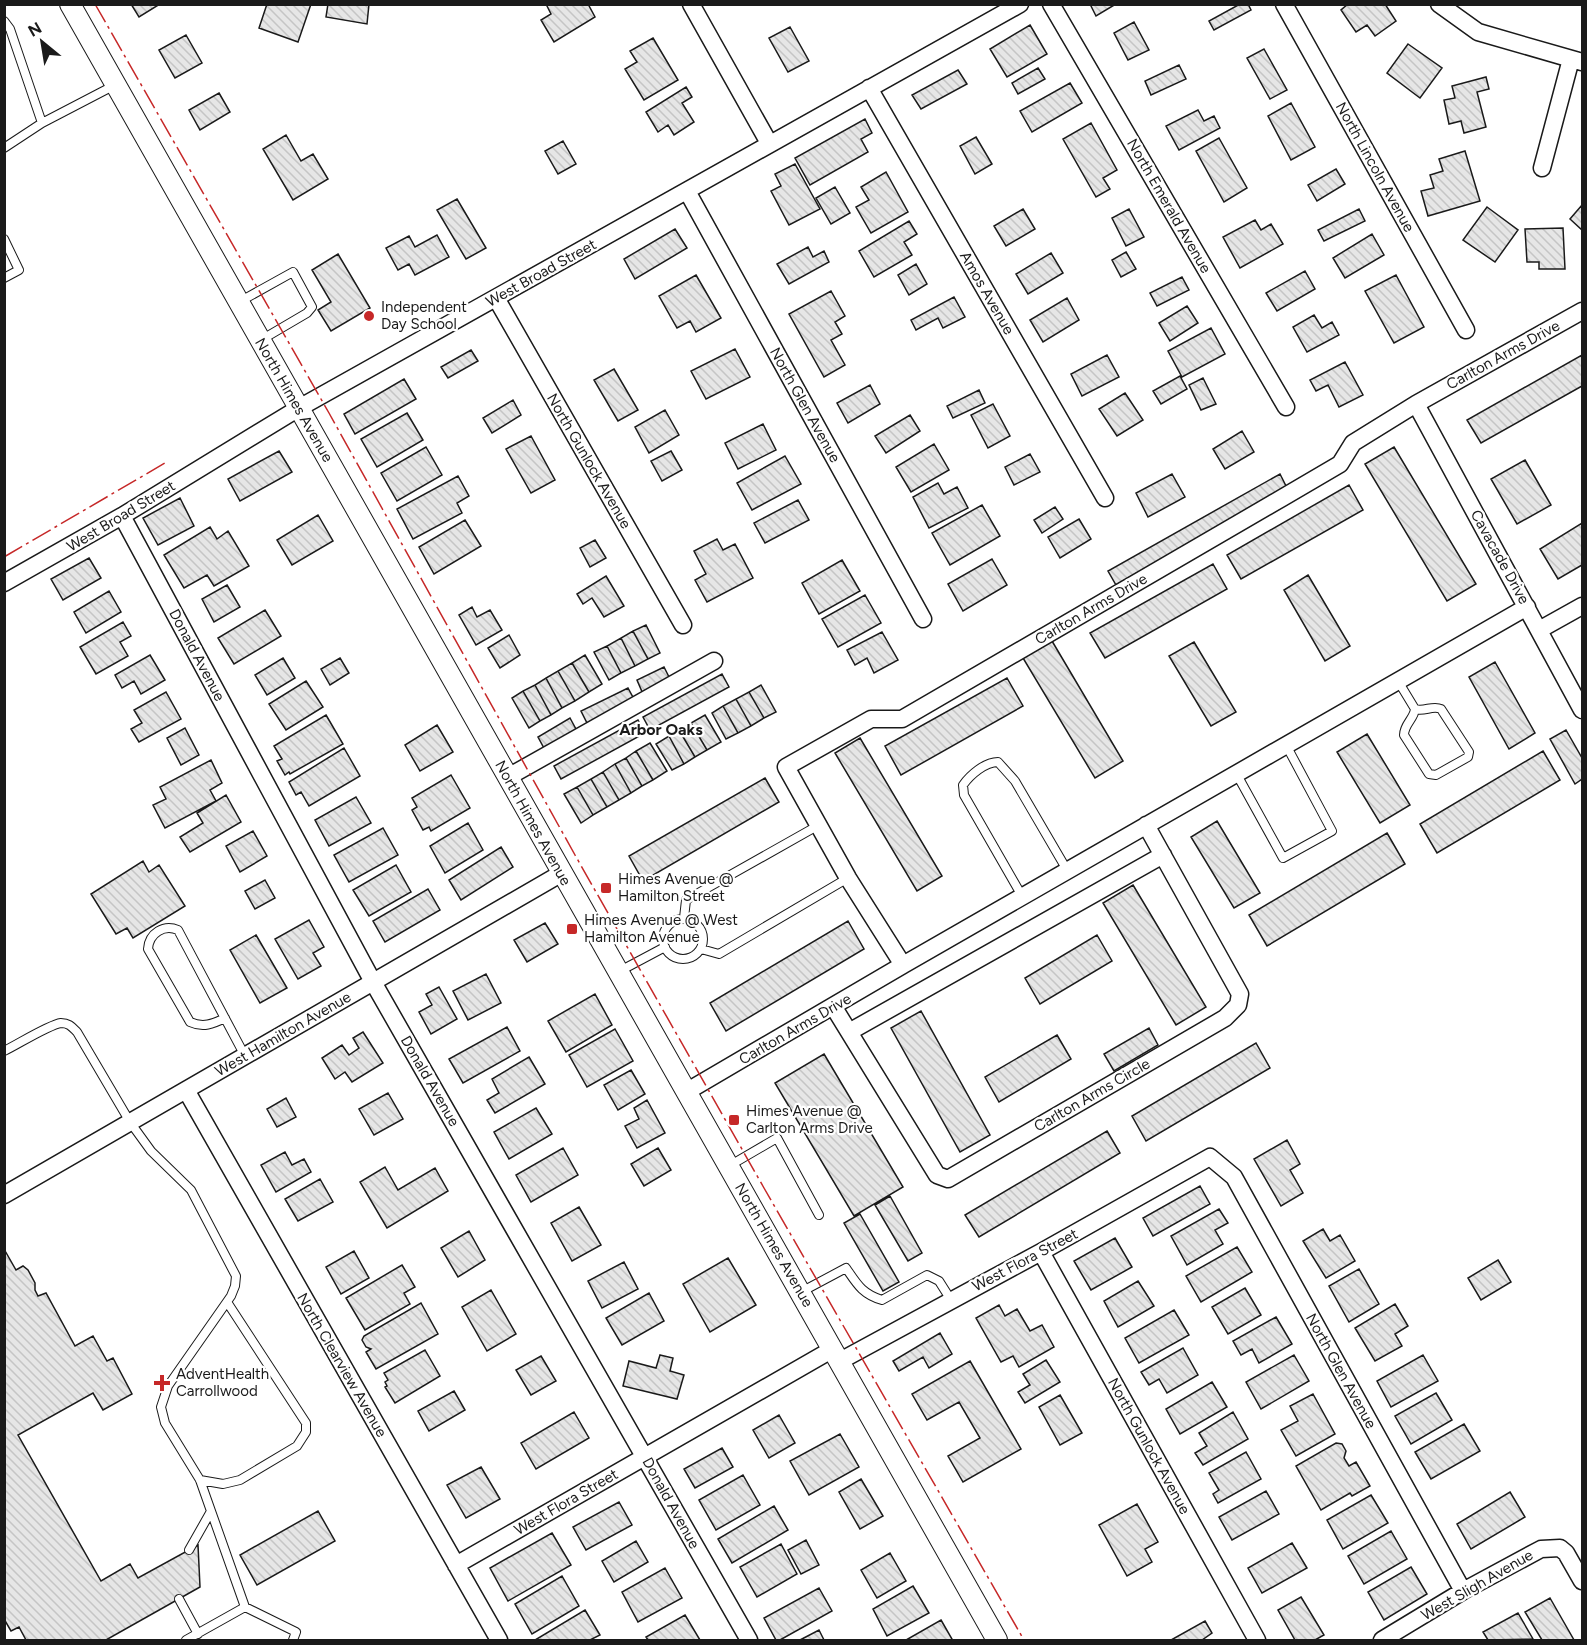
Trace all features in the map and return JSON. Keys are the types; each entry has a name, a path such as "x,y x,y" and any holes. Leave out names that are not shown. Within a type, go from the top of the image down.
{"street":[{"name":"North Himes Avenue","path":"70,4 997,1641"},
{"path":"691,4 769,143"},
{"name":"West Broad Street","path":"4,583 122,516 299,408 1020,4"},
{"name":"North Emerald Avenue","path":"1051,4 1286,407"},
{"name":"North Lincoln Avenue","path":"1284,4 1466,330"},
{"path":"1439,4 1478,32 1577,60 1542,168"},
{"name":"Amos Avenue","path":"869,88 1105,498"},
{"name":"North Glen Avenue","path":"687,191 923,619"},
{"name":"North Gunlock Avenue","path":"496,298 683,625"},
{"name":"Carlton Arms Drive","path":"903,965 848,878 786,767 871,719 902,719 912,714 1340,464 1353,443 1416,404 1582,311"},
{"name":"Cavacade Drive","path":"1416,404 1582,710"},
{"name":"Donald Avenue","path":"122,516 374,982 749,1641"},
{"path":"1539,630 1582,606"},
{"name":"Carlton Arms Drive","path":"687,1092 1067,870 1527,608"},
{"path":"508,777 714,662"},
{"name":"Carlton Arms Circle","path":"833,1006 937,1175 948,1179 1225,1018 1238,1005 1240,994 1146,825"},
{"path":"849,1032 1163,855"},
{"name":"West Hamilton Avenue","path":"4,1195 561,873"},
{"name":"North Clearview Avenue","path":"186,1090 499,1641"},
{"name":"North Glen Avenue","path":"1210,1157 1234,1177 1462,1592"},
{"name":"West Flora Street","path":"456,1565 645,1457 836,1355 951,1300 1210,1157"},
{"name":"North Gunlock Avenue","path":"1041,1252 1257,1641"},
{"name":"West Sligh Avenue","path":"1382,1641 1462,1592 1542,1549 1560,1548 1566,1553 1582,1581"}],"lane":[{"path":"4,21 10,29 42,123"},
{"path":"4,147 42,123 116,84"},
{"path":"4,239 19,270 4,278"},
{"path":"239,302 293,272 312,307 307,313 261,340"},
{"path":"1398,681 1415,709 1421,711 1441,709 1469,752 1468,757 1436,775 1429,774 1404,735 1404,729 1415,713 1415,709"},
{"path":"1236,773 1283,858 1332,831 1286,745"},
{"path":"1022,896 964,795 963,785 968,777 992,762 998,762 1015,781 1067,870"},
{"path":"684,918 686,900 819,825"},
{"path":"701,949 718,954 848,878"},
{"path":"684,918 691,920 701,929 704,941 701,949 693,957 680,959 669,953 665,947 664,934 671,922 684,918"},
{"path":"225,1018 203,1026 190,1022 148,949 155,933 169,928 178,930 225,1018 244,1056"},
{"path":"618,972 665,947"},
{"path":"4,1052 53,1026 63,1023 71,1025 130,1122 151,1151 191,1190 236,1276 235,1286 227,1302 168,1386 161,1407 165,1423 200,1480 245,1607 296,1632 293,1641"},
{"path":"729,1167 777,1138 819,1215"},
{"path":"800,1292 846,1268 868,1296 882,1300 927,1275 939,1281 951,1300"},
{"path":"200,1480 223,1484 240,1480 297,1446 306,1432 306,1423 227,1302"},
{"path":"189,1550 210,1513"},
{"path":"178,1599 198,1634"},
{"path":"186,1641 245,1607"}],"building":[{"path":"131,4 160,4 139,17"},
{"path":"267,4 311,4 298,42 259,28"},
{"path":"328,4 369,4 367,24 326,17"},
{"path":"546,4 588,4 595,17 554,42 541,20 551,14"},
{"path":"1090,4 1116,4 1096,16"},
{"path":"1240,4 1248,4 1251,10 1214,30 1209,21"},
{"path":"1348,4 1385,4 1396,21 1375,36 1367,25 1356,32 1341,10"},
{"path":"1134,22 1149,50 1128,60 1114,33"},
{"path":"1030,25 1047,54 1007,77 990,49"},
{"path":"790,27 809,61 788,72 769,38"},
{"path":"186,35 202,63 175,78 159,50"},
{"path":"653,38 678,80 644,100 625,69 637,62 630,51"},
{"path":"1408,44 1442,68 1420,98 1387,73"},
{"path":"1264,49 1287,90 1270,99 1247,58"},
{"path":"1179,65 1186,79 1151,95 1145,81"},
{"path":"1038,68 1045,79 1018,94 1012,83"},
{"path":"958,70 967,84 921,109 912,95"},
{"path":"1486,77 1489,89 1477,92 1486,127 1464,133 1461,121 1449,124 1444,100 1455,98 1452,86"},
{"path":"1070,83 1082,103 1032,132 1020,111"},
{"path":"686,87 692,97 682,103 694,122 674,135 668,125 658,132 646,112"},
{"path":"219,93 230,112 200,130 189,110"},
{"path":"1291,103 1315,147 1291,160 1268,116"},
{"path":"1198,110 1204,121 1214,116 1220,128 1179,150 1166,126"},
{"path":"865,119 872,133 861,139 868,152 810,185 795,158"},
{"path":"1091,123 1117,170 1103,178 1110,189 1096,197 1063,139"},
{"path":"286,135 301,161 313,154 328,179 293,200 263,149"},
{"path":"976,137 992,164 975,174 960,146"},
{"path":"1219,138 1247,188 1224,202 1196,151"},
{"path":"563,141 576,164 558,174 545,151"},
{"path":"1465,151 1480,201 1428,216 1421,191 1434,188 1430,175 1443,171 1439,159"},
{"path":"795,164 820,209 789,225 771,191 781,186 775,174"},
{"path":"1336,169 1345,184 1317,201 1308,185"},
{"path":"886,172 908,212 871,233 856,207 869,200 861,187"},
{"path":"835,187 850,213 831,224 816,198"},
{"path":"457,199 486,248 466,259 437,210"},
{"path":"1582,205 1582,230 1570,219"},
{"path":"1487,207 1518,230 1495,262 1463,240"},
{"path":"1023,209 1035,229 1006,246 994,226"},
{"path":"1129,209 1144,237 1126,246 1112,218"},
{"path":"1359,209 1365,221 1324,241 1318,230"},
{"path":"1255,220 1261,230 1271,224 1283,244 1240,268 1223,237"},
{"path":"909,221 917,234 904,242 912,255 874,277 859,251"},
{"path":"1563,228 1565,269 1539,269 1539,262 1527,262 1525,229"},
{"path":"675,229 687,248 635,279 624,259"},
{"path":"1372,234 1384,255 1345,278 1333,258"},
{"path":"437,235 449,257 415,275 409,264 398,270 386,248 409,236 415,247"},
{"path":"808,247 813,257 824,251 829,262 789,284 777,264"},
{"path":"1126,252 1136,269 1121,277 1112,260"},
{"path":"1051,253 1063,273 1028,294 1016,274"},
{"path":"338,254 370,308 331,331 318,310 331,302 312,270"},
{"path":"916,264 927,284 909,295 898,275"},
{"path":"1305,271 1315,289 1277,311 1266,293"},
{"path":"696,275 721,318 696,332 690,321 677,328 659,296"},
{"path":"1396,275 1424,327 1394,343 1365,291"},
{"path":"1182,277 1189,290 1157,306 1150,293"},
{"path":"831,291 845,316 835,322 842,334 831,340 845,365 824,377 789,314"},
{"path":"954,297 965,317 943,328 938,318 916,330 911,320"},
{"path":"1067,298 1079,320 1043,342 1030,320"},
{"path":"1187,306 1198,323 1170,341 1159,323"},
{"path":"1314,315 1322,328 1332,322 1339,335 1307,352 1293,327"},
{"path":"1211,328 1225,354 1182,377 1168,351"},
{"path":"735,349 750,377 706,399 691,371"},
{"path":"471,350 478,361 448,378 441,367"},
{"path":"1107,355 1119,377 1082,396 1071,374"},
{"path":"1582,355 1582,386 1481,443 1467,420"},
{"path":"1345,362 1363,395 1339,407 1328,385 1316,391 1310,380"},
{"path":"614,369 638,410 618,421 594,380"},
{"path":"1180,376 1187,389 1161,404 1153,391"},
{"path":"1203,378 1216,404 1201,410 1189,385"},
{"path":"404,379 416,399 355,434 344,414"},
{"path":"870,385 880,404 848,423 837,403"},
{"path":"979,390 985,403 953,418 947,406"},
{"path":"1125,393 1143,420 1117,436 1099,409"},
{"path":"513,400 521,415 492,433 483,418"},
{"path":"993,404 1010,436 988,448 971,415"},
{"path":"665,410 679,435 649,453 635,427"},
{"path":"407,413 423,440 377,467 361,439"},
{"path":"910,415 920,431 886,453 875,436"},
{"path":"763,424 776,450 738,469 725,443"},
{"path":"1242,431 1254,452 1225,469 1213,449"},
{"path":"531,436 555,480 531,493 506,449"},
{"path":"934,444 949,470 911,492 896,467"},
{"path":"426,447 442,475 397,501 381,473"},
{"path":"1394,447 1476,584 1447,601 1365,464"},
{"path":"279,451 292,472 240,501 228,479"},
{"path":"671,451 682,470 662,481 651,461"},
{"path":"1030,454 1040,472 1014,485 1005,467"},
{"path":"785,456 801,484 752,510 737,483"},
{"path":"1525,460 1551,505 1517,524 1491,479"},
{"path":"1172,474 1185,497 1148,517 1136,493"},
{"path":"1280,474 1287,488 1116,585 1108,571"},
{"path":"458,476 469,496 457,503 462,513 413,539 397,509"},
{"path":"938,483 944,494 957,487 968,508 929,528 913,497"},
{"path":"1349,485 1363,510 1241,579 1227,555"},
{"path":"180,498 194,526 158,545 143,518"},
{"path":"798,500 809,520 765,543 754,523"},
{"path":"982,505 1000,536 950,565 932,533"},
{"path":"1055,507 1063,519 1042,533 1034,520"},
{"path":"318,515 333,541 292,565 277,540"},
{"path":"1079,519 1091,539 1060,558 1048,537"},
{"path":"465,520 481,546 434,574 419,547"},
{"path":"1582,523 1582,565 1558,579 1540,549"},
{"path":"210,527 217,539 228,531 249,566 214,586 207,575 184,588 164,555"},
{"path":"717,539 723,550 735,544 753,578 707,602 695,580 706,574 694,551"},
{"path":"595,540 606,558 590,567 580,548"},
{"path":"89,558 101,578 63,600 51,579"},
{"path":"992,559 1007,585 963,611 948,584"},
{"path":"842,560 860,591 819,614 802,583"},
{"path":"1213,564 1227,589 1105,658 1090,633"},
{"path":"1308,575 1350,646 1325,661 1284,590"},
{"path":"606,576 624,606 604,617 592,598 583,604 577,594"},
{"path":"227,585 240,607 214,622 202,599"},
{"path":"109,591 121,612 86,633 74,612"},
{"path":"865,595 881,623 838,647 822,619"},
{"path":"472,607 477,617 490,610 502,630 476,645 459,615"},
{"path":"265,610 281,636 234,664 218,638"},
{"path":"123,622 131,636 120,642 128,656 96,674 80,647"},
{"path":"646,625 660,653 648,659 633,631"},
{"path":"633,631 648,659 635,666 621,638"},
{"path":"882,632 898,660 874,673 867,658 855,665 847,650"},
{"path":"509,635 520,655 500,668 488,648"},
{"path":"621,638 635,666 621,673 607,646"},
{"path":"1052,641 1123,761 1095,778 1023,658"},
{"path":"1194,642 1236,712 1211,726 1169,656"},
{"path":"607,646 621,673 609,680 594,652"},
{"path":"150,655 165,680 141,694 134,681 122,688 115,675"},
{"path":"585,655 602,684 589,692 572,663"},
{"path":"283,658 295,678 267,695 255,675"},
{"path":"340,658 349,673 330,685 321,669"},
{"path":"1495,662 1535,733 1509,749 1469,677"},
{"path":"572,663 589,692 575,701 558,671"},
{"path":"664,667 671,681 643,694 637,680"},
{"path":"558,671 575,701 562,708 546,678"},
{"path":"722,674 729,687 650,730 643,717"},
{"path":"546,678 562,708 551,715 535,685"},
{"path":"1007,678 1023,706 901,775 885,746"},
{"path":"306,681 323,707 286,730 269,704"},
{"path":"535,685 551,715 540,721 523,691"},
{"path":"761,685 776,712 764,718 749,692"},
{"path":"628,688 635,701 588,725 581,711"},
{"path":"523,691 540,721 529,728 512,698"},
{"path":"166,692 181,719 139,742 131,729 142,723 134,710"},
{"path":"749,692 764,718 751,726 736,699"},
{"path":"736,699 751,726 738,733 723,706"},
{"path":"723,706 738,733 726,739 712,713"},
{"path":"326,715 343,744 285,775 277,761 282,759 274,746"},
{"path":"705,715 721,742 707,750 691,723"},
{"path":"570,718 577,731 545,750 538,737"},
{"path":"638,720 645,733 561,779 554,766"},
{"path":"691,723 707,750 695,757 679,730"},
{"path":"437,725 453,752 420,771 405,745"},
{"path":"185,728 199,755 181,765 167,738"},
{"path":"679,730 695,757 684,764 669,736"},
{"path":"1566,730 1582,758 1582,779 1575,784 1550,739"},
{"path":"1367,734 1410,805 1380,823 1337,752"},
{"path":"669,736 684,764 672,770 656,744"},
{"path":"860,738 942,876 917,891 835,753"},
{"path":"650,743 667,771 653,780 636,751"},
{"path":"344,748 360,776 309,806 301,792 296,795 289,782"},
{"path":"636,751 653,780 642,786 626,758"},
{"path":"1543,751 1560,780 1437,853 1420,824"},
{"path":"626,758 642,786 631,793 615,764"},
{"path":"211,760 222,783 210,790 216,801 165,828 153,805 166,799 160,787"},
{"path":"615,764 631,793 619,800 603,772"},
{"path":"603,772 619,800 607,807 591,779"},
{"path":"451,775 470,808 431,831 429,827 423,830 412,810 417,807 412,798"},
{"path":"765,778 779,802 643,881 629,856"},
{"path":"591,779 607,807 593,815 577,787"},
{"path":"577,787 593,815 581,823 564,794"},
{"path":"226,795 241,822 190,852 180,837 203,823 197,813"},
{"path":"356,797 371,823 329,846 315,820"},
{"path":"1217,821 1260,893 1234,908 1191,837"},
{"path":"468,823 483,850 445,873 430,846"},
{"path":"383,828 398,855 349,882 334,855"},
{"path":"253,831 267,856 240,872 226,846"},
{"path":"1387,833 1405,864 1267,946 1249,915"},
{"path":"501,847 513,867 461,900 449,880"},
{"path":"143,861 149,872 159,865 185,906 133,938 127,928 116,934 91,894"},
{"path":"396,865 411,892 369,916 353,890"},
{"path":"265,880 275,898 255,909 245,891"},
{"path":"1133,885 1206,1007 1176,1025 1103,903"},
{"path":"428,889 440,910 385,942 373,921"},
{"path":"309,920 324,947 313,953 321,966 298,979 275,939"},
{"path":"848,921 864,949 726,1031 710,1003"},
{"path":"545,923 558,944 527,962 514,940"},
{"path":"256,935 287,988 260,1003 230,950"},
{"path":"1097,935 1112,961 1040,1004 1025,978"},
{"path":"486,974 501,1003 468,1020 453,991"},
{"path":"439,987 457,1019 431,1034 419,1012 432,1005 426,994"},
{"path":"595,994 612,1025 566,1052 548,1021"},
{"path":"921,1011 990,1135 960,1152 891,1028"},
{"path":"507,1027 520,1051 463,1083 449,1059"},
{"path":"1149,1028 1158,1045 1114,1071 1104,1054"},
{"path":"615,1029 633,1061 587,1087 569,1055"},
{"path":"363,1032 383,1063 352,1082 345,1072 335,1079 322,1058 342,1045 349,1055 359,1048 353,1038"},
{"path":"1057,1035 1071,1059 999,1102 985,1077"},
{"path":"1256,1043 1270,1068 1146,1141 1132,1116"},
{"path":"824,1054 903,1187 854,1216 775,1083"},
{"path":"529,1057 545,1084 495,1113 487,1100 499,1093 492,1079"},
{"path":"631,1070 645,1094 618,1110 604,1085"},
{"path":"388,1093 403,1119 374,1135 359,1109"},
{"path":"286,1098 296,1117 277,1127 267,1109"},
{"path":"647,1100 665,1133 637,1148 625,1126 639,1119 634,1108"},
{"path":"536,1108 552,1134 509,1159 494,1132"},
{"path":"1107,1131 1120,1153 979,1237 965,1215"},
{"path":"1287,1140 1300,1164 1290,1170 1303,1193 1281,1206 1254,1159"},
{"path":"563,1148 578,1175 531,1202 516,1175"},
{"path":"658,1148 671,1170 644,1186 631,1164"},
{"path":"285,1152 292,1165 304,1159 311,1172 276,1192 261,1165"},
{"path":"385,1167 398,1190 435,1168 448,1191 387,1228 360,1182"},
{"path":"320,1179 333,1202 298,1221 285,1199"},
{"path":"1200,1186 1210,1204 1153,1236 1143,1218"},
{"path":"890,1196 922,1253 908,1261 875,1205"},
{"path":"579,1207 601,1245 572,1261 551,1223"},
{"path":"1219,1209 1228,1223 1215,1230 1223,1244 1187,1265 1171,1236"},
{"path":"860,1214 899,1282 883,1291 844,1223"},
{"path":"1323,1229 1330,1241 1340,1235 1355,1261 1326,1278 1303,1241"},
{"path":"469,1231 485,1260 458,1277 441,1248"},
{"path":"1115,1238 1132,1267 1091,1290 1074,1261"},
{"path":"1237,1247 1252,1272 1201,1302 1186,1276"},
{"path":"4,1249 16,1270 23,1266 28,1270 35,1283 38,1296 46,1293 75,1346 93,1336 107,1361 113,1358 132,1394 103,1410 93,1393 18,1435 101,1581 130,1564 138,1578 198,1545 200,1587 106,1640 26,1640 19,1627 11,1631 4,1619"},
{"path":"354,1251 369,1278 341,1294 326,1267"},
{"path":"728,1258 756,1305 710,1332 683,1284"},
{"path":"1498,1260 1511,1282 1481,1300 1468,1278"},
{"path":"624,1262 638,1289 602,1308 588,1281"},
{"path":"402,1265 415,1287 404,1293 410,1304 365,1330 346,1298"},
{"path":"1359,1269 1379,1304 1349,1322 1329,1286"},
{"path":"1138,1281 1154,1306 1118,1327 1104,1301"},
{"path":"1245,1288 1261,1315 1228,1334 1212,1307"},
{"path":"491,1290 516,1334 487,1351 462,1307"},
{"path":"649,1293 664,1321 622,1345 606,1318"},
{"path":"421,1303 438,1334 376,1369 366,1352 371,1349 366,1347 362,1340 364,1336"},
{"path":"1395,1304 1408,1326 1395,1334 1402,1346 1375,1361 1355,1328"},
{"path":"999,1305 1005,1316 1017,1309 1030,1331 1042,1325 1054,1347 1019,1367 1013,1356 1001,1362 976,1318"},
{"path":"1174,1310 1189,1335 1139,1363 1125,1338"},
{"path":"1276,1317 1292,1344 1259,1363 1252,1349 1241,1355 1233,1341"},
{"path":"940,1333 952,1354 929,1368 923,1357 899,1371 893,1361"},
{"path":"1183,1348 1198,1375 1167,1393 1159,1379 1149,1385 1141,1372"},
{"path":"425,1350 440,1376 395,1403 385,1387 387,1386 385,1382 388,1380 384,1373"},
{"path":"660,1355 673,1358 670,1371 684,1375 677,1399 623,1386 629,1361 656,1368"},
{"path":"1294,1355 1309,1381 1261,1409 1246,1382"},
{"path":"1423,1355 1438,1381 1391,1407 1377,1381"},
{"path":"541,1356 556,1381 531,1395 516,1370"},
{"path":"1046,1360 1060,1382 1025,1403 1018,1392 1030,1385 1023,1374"},
{"path":"970,1361 1021,1449 963,1482 948,1456 980,1438 959,1402 927,1420 912,1394"},
{"path":"1212,1382 1227,1407 1180,1434 1166,1409"},
{"path":"454,1391 465,1410 429,1431 418,1411"},
{"path":"1436,1393 1452,1420 1411,1444 1395,1416"},
{"path":"1313,1394 1335,1434 1296,1456 1281,1430 1298,1421 1290,1406"},
{"path":"1060,1395 1082,1433 1060,1445 1039,1407"},
{"path":"574,1412 589,1438 536,1469 521,1443"},
{"path":"1233,1412 1248,1439 1203,1465 1195,1453 1207,1446 1199,1433"},
{"path":"779,1415 795,1443 769,1458 753,1430"},
{"path":"1464,1424 1480,1451 1431,1479 1415,1452"},
{"path":"840,1434 859,1467 809,1495 790,1461"},
{"path":"1336,1443 1342,1444 1346,1451 1344,1458 1349,1466 1356,1462 1370,1486 1352,1496 1350,1493 1321,1510 1296,1466"},
{"path":"722,1448 733,1467 695,1488 684,1469"},
{"path":"1246,1452 1261,1479 1218,1503 1213,1494 1219,1490 1209,1473"},
{"path":"481,1467 500,1499 466,1518 447,1485"},
{"path":"743,1475 760,1505 716,1530 699,1500"},
{"path":"861,1479 883,1516 860,1529 839,1492"},
{"path":"1266,1491 1279,1514 1232,1540 1219,1517"},
{"path":"1510,1492 1525,1517 1471,1549 1457,1524"},
{"path":"1371,1495 1388,1523 1343,1549 1327,1520"},
{"path":"619,1502 632,1525 586,1550 573,1527"},
{"path":"1137,1504 1158,1542 1145,1549 1152,1562 1127,1576 1099,1525"},
{"path":"774,1506 788,1530 732,1563 718,1539"},
{"path":"318,1511 335,1541 257,1585 240,1555"},
{"path":"1391,1531 1407,1559 1364,1584 1348,1556"},
{"path":"552,1533 571,1565 508,1601 490,1568"},
{"path":"806,1540 819,1565 801,1574 788,1550"},
{"path":"636,1541 648,1562 614,1582 602,1561"},
{"path":"1292,1543 1307,1568 1262,1593 1248,1568"},
{"path":"781,1544 797,1574 757,1597 740,1567"},
{"path":"890,1553 906,1581 877,1598 861,1570"},
{"path":"1411,1567 1427,1594 1384,1620 1368,1592"},
{"path":"665,1568 682,1598 638,1622 622,1592"},
{"path":"562,1576 579,1606 532,1634 515,1604"},
{"path":"913,1586 929,1613 887,1636 873,1609"},
{"path":"819,1588 832,1611 780,1640 776,1640 764,1618"},
{"path":"1301,1597 1324,1635 1315,1640 1295,1640 1278,1610"},
{"path":"1550,1598 1574,1640 1542,1640 1525,1612"},
{"path":"585,1610 600,1635 590,1640 535,1640"},
{"path":"1518,1613 1533,1639 1488,1640 1483,1632"},
{"path":"685,1615 700,1640 648,1640 646,1637"},
{"path":"941,1620 952,1639 906,1640"},
{"path":"1205,1621 1212,1633 1202,1640 1171,1640"},
{"path":"819,1630 824,1640 800,1640"}],"power":[{"path":"95,4 329,413 575,855 764,1188 1024,1640"},
{"path":"4,557 165,463"}],"place":[{"name":"Independent Day School","path":"369,316"},
{"name":"Himes Avenue @ Hamilton Street","path":"606,888"},
{"name":"Himes Avenue @ West Hamilton Avenue","path":"572,929"},
{"name":"Himes Avenue @ Carlton Arms Drive","path":"734,1120"},
{"name":"AdventHealth Carrollwood","path":"162,1383"}],"district":[{"name":"Arbor Oaks","path":"661,729"}]}
